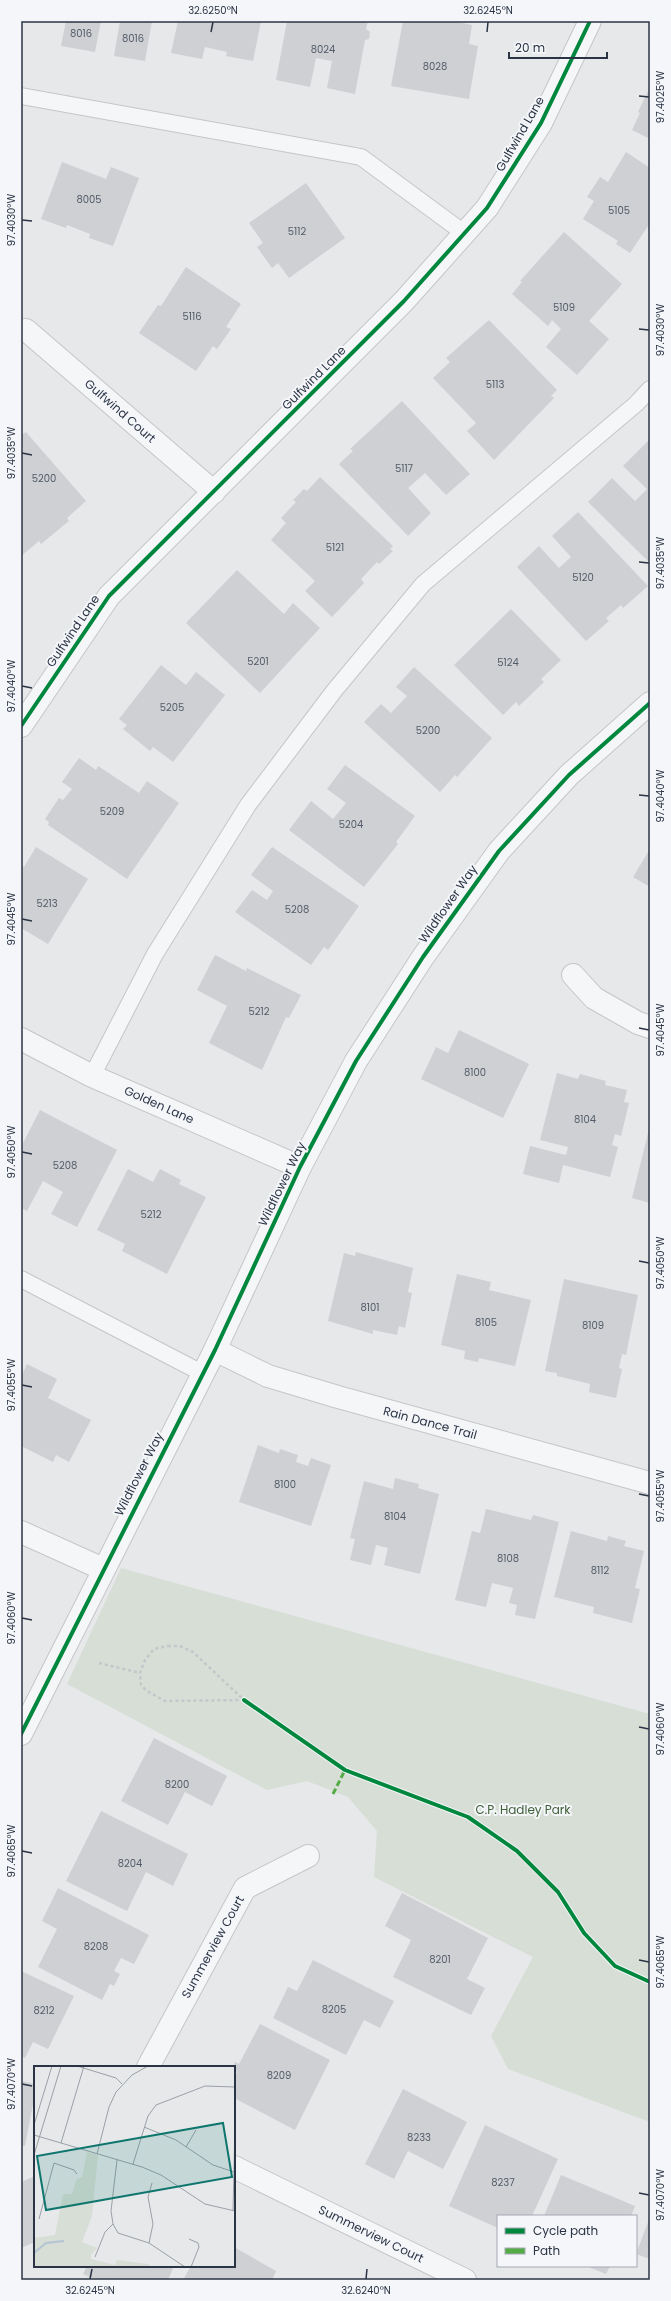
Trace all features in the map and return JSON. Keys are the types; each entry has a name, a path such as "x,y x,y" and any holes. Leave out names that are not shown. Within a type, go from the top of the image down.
{"street":[{"name":"Gulfwind Lane","path":"21,726 109,596 404,301 487,208 541,123 590,21"},
{"name":"Gulfwind Court","path":"26,330 214,492"},
{"name":"Wildflower Way","path":"21,1734 202,1373 215,1350 300,1167 356,1061 423,957 499,851 569,775 650,703"},
{"path":"573,975 594,998 638,1023 650,1027"},
{"name":"Golden Lane","path":"21,1039 92,1076 300,1167"},
{"name":"Rain Dance Trail","path":"215,1350 268,1376 331,1395 650,1483"},
{"path":"21,1532 103,1569"},
{"name":"Summerview Court","path":"149,2066 245,1888 308,1856"},
{"name":"Summerview Court","path":"235,2167 465,2280"}],"lane":[{"path":"21,96 361,158 464,233"},
{"path":"92,1076 155,954 231,832 248,806 334,691 423,584 636,404 650,390"},
{"path":"21,1279 202,1373"}],"path":[{"path":"180,1646 193,1652 244,1700 165,1701 146,1691 141,1685 140,1673 146,1660 154,1650 180,1646"},
{"path":"99,1664 140,1673"}],"green space":[{"name":"C.P. Hadley Park","path":"121,1568 650,1714 650,2122 508,2069 491,2036 533,1957 374,1877 377,1831 348,1797 307,1781 267,1790 67,1684"}],"building":[{"path":"66,21 101,21 95,52 61,46"},
{"path":"120,21 152,21 145,61 114,56"},
{"path":"178,21 261,21 253,61 226,56 227,52 205,47 202,59 171,53"},
{"path":"287,21 368,21 366,29 370,32 369,39 365,40 355,94 327,88 332,61 316,58 310,87 276,80"},
{"path":"403,21 453,21 472,25 469,44 478,46 469,99 391,86"},
{"path":"650,87 650,139 632,130 640,113 638,112"},
{"path":"626,152 650,168 650,227 648,226 630,253 616,244 618,241 583,219 594,201 587,197 600,177 608,182"},
{"path":"62,162 106,179 111,167 139,178 113,246 89,238 90,234 67,225 66,228 41,219"},
{"path":"306,183 345,238 289,278 278,263 272,268 257,247 263,243 249,223"},
{"path":"564,232 622,284 589,321 609,339 577,375 546,347 561,329 552,320 548,326 512,294 522,282 520,281"},
{"path":"186,267 241,304 226,327 231,329 217,349 213,346 196,371 139,333 158,305 161,306"},
{"path":"489,320 557,390 551,396 554,398 494,460 467,431 476,423 433,378 450,362 446,358"},
{"path":"402,401 470,474 446,495 425,473 408,488 431,513 408,536 339,464 353,451 350,449"},
{"path":"26,432 86,501 67,518 69,521 41,544 39,541 21,556 21,435"},
{"path":"649,440 650,563 588,502 612,478 635,501 647,489 623,466"},
{"path":"320,477 393,546 390,549 393,551 379,564 377,562 361,579 364,583 332,617 305,591 315,581 271,540 286,523 281,518 296,502 293,500 304,489 307,491"},
{"path":"578,512 648,586 623,608 621,605 606,618 609,621 586,641 517,567 539,546 559,568 571,557 552,536"},
{"path":"237,570 284,614 293,603 320,628 260,693 186,623"},
{"path":"511,609 561,660 541,679 544,682 519,706 516,702 503,715 454,665"},
{"path":"161,665 186,685 196,672 225,695 173,762 153,747 150,751 123,729 127,725 119,719"},
{"path":"414,667 492,738 457,777 455,775 440,792 364,722 381,704 391,713 407,696 396,687"},
{"path":"79,758 96,770 98,766 139,793 147,781 179,803 127,879 48,825 49,822 45,819 59,798 63,800 72,789 62,782"},
{"path":"345,765 415,816 396,842 398,844 364,887 289,830 311,801 333,819 346,803 327,789"},
{"path":"36,847 88,879 48,944 21,928 21,868 22,866 24,867"},
{"path":"272,847 359,906 328,950 324,947 311,965 235,912 252,890 267,900 273,891 251,875"},
{"path":"650,849 650,887 633,877"},
{"path":"215,955 246,971 247,968 301,995 289,1018 286,1017 262,1070 209,1043 227,1006 197,990"},
{"path":"459,1030 529,1064 503,1118 421,1079 436,1047 448,1053"},
{"path":"557,1073 578,1079 580,1074 606,1081 605,1085 627,1090 624,1102 629,1103 621,1136 615,1134 612,1145 618,1147 610,1177 563,1165 559,1183 523,1174 530,1146 566,1155 568,1147 540,1140"},
{"path":"40,1110 117,1150 77,1227 51,1214 63,1192 43,1181 27,1211 21,1208 21,1147"},
{"path":"650,1129 650,1203 632,1198"},
{"path":"128,1169 153,1182 160,1169 181,1180 179,1184 206,1197 167,1274 122,1251 125,1244 97,1230"},
{"path":"356,1252 413,1268 408,1292 412,1293 405,1328 399,1326 397,1335 373,1330 373,1334 328,1321 344,1253 355,1256"},
{"path":"457,1274 491,1282 489,1290 531,1300 515,1366 479,1358 478,1362 464,1359 465,1351 441,1345"},
{"path":"564,1279 638,1295 626,1355 622,1354 619,1368 622,1369 616,1398 589,1392 590,1384 557,1376 557,1373 545,1371"},
{"path":"27,1364 57,1379 48,1398 91,1420 69,1462 56,1455 53,1462 21,1446 21,1377"},
{"path":"258,1445 279,1453 280,1449 298,1455 296,1462 308,1466 311,1458 331,1465 311,1526 239,1502"},
{"path":"395,1478 419,1484 418,1488 439,1494 420,1574 384,1565 388,1548 376,1545 371,1565 350,1560 355,1539 350,1538 364,1481 393,1489"},
{"path":"486,1509 531,1520 533,1515 559,1522 535,1619 515,1615 517,1605 509,1603 513,1588 492,1583 486,1607 455,1600 472,1531 480,1533"},
{"path":"571,1531 607,1541 608,1536 626,1541 624,1546 644,1551 635,1588 640,1589 632,1623 593,1613 594,1607 554,1597"},
{"path":"154,1738 227,1776 212,1806 185,1792 168,1825 121,1801"},
{"path":"101,1811 188,1854 173,1886 146,1872 127,1911 66,1881"},
{"path":"58,1888 149,1935 134,1964 121,1958 114,1971 120,1974 114,1986 110,1984 102,2000 38,1967 57,1929 42,1921"},
{"path":"402,1893 488,1938 467,1979 485,1988 471,2015 393,1977 411,1940 385,1926"},
{"path":"313,1960 394,2001 380,2028 364,2020 346,2055 273,2018 288,1987 297,1991"},
{"path":"21,1971 74,1996 48,2049 33,2042 25,2058 21,2056"},
{"path":"260,2024 330,2060 295,2130 235,2099 235,2076 237,2072 235,2066 233,2066 235,2062 239,2064"},
{"path":"21,2081 34,2084 34,2099 25,2146 21,2145"},
{"path":"403,2089 467,2122 443,2169 408,2151 394,2179 365,2164"},
{"path":"485,2125 558,2159 532,2215 497,2215 497,2228 449,2206"},
{"path":"561,2175 635,2206 631,2215 544,2215"},
{"path":"34,2176 34,2242 21,2248 21,2182"},
{"path":"650,2217 650,2259 637,2254"},
{"path":"235,2248 276,2271 272,2280 183,2280 190,2267 235,2267"},
{"path":"86,2267 174,2267 168,2280 96,2280 83,2274"},
{"path":"588,2267 610,2267 606,2274"}],"marked path":[{"path":"333,1794 345,1770"}],"cycle path":[{"path":"21,726 109,596 404,301 487,208 541,123 590,21"},
{"path":"21,1734 215,1350 300,1167 356,1061 423,957 499,851 569,775 650,703"},
{"path":"244,1700 345,1770 468,1817 517,1851 558,1892 584,1933 615,1966 650,1982"}]}
